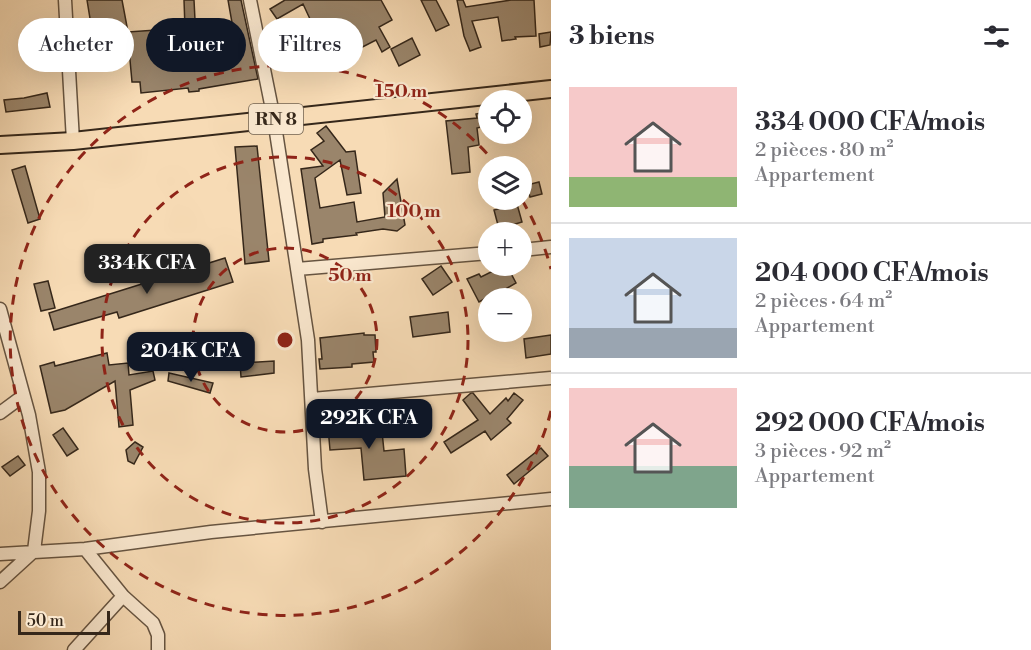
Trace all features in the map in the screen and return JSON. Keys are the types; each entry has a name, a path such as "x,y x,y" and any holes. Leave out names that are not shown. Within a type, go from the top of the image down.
{"main road":[{"name":"RN 8","path":"0,145 73,141 551,90"}],"street":[{"path":"66,0 73,141"},
{"path":"250,0 274,119 308,340 315,469 322,522"},
{"path":"532,249 551,248"},
{"path":"297,269 478,254"},
{"path":"0,309 35,447 40,491 33,551 0,582"},
{"path":"312,399 551,378"},
{"path":"0,413 23,396"},
{"path":"0,554 85,549 211,532 551,499"},
{"path":"85,549 123,596 153,623 158,635 158,650"},
{"path":"74,650 123,596"}],"building":[{"path":"87,0 122,0 125,18 90,18"},
{"path":"184,0 194,0 195,18 185,18"},
{"path":"228,0 241,0 245,18 231,18"},
{"path":"285,0 381,0 392,20 379,27 390,47 382,52 376,40 363,47 363,18 310,18 303,4 276,18 270,9"},
{"path":"421,0 436,0 449,25 436,31"},
{"path":"457,0 463,0 466,7 511,0 534,0 536,36 515,37 516,39 502,41 498,17 472,21 481,47 470,51 464,36"},
{"path":"246,23 258,79 189,92 188,88 141,93 140,82 132,82 134,32 146,31 146,72 246,72"},
{"path":"551,32 550,45 540,47 539,34"},
{"path":"412,38 420,55 399,66 391,49"},
{"path":"47,93 50,107 6,112 4,100"},
{"path":"476,114 478,114 479,145 468,147 470,172 452,174 446,121 477,118"},
{"path":"326,126 346,152 355,151 361,193 347,195 340,160 315,178 320,208 354,202 357,222 385,217 383,193 397,179 405,225 397,231 383,229 356,233 357,235 323,239 323,242 312,244 301,169 323,166 311,150 324,141 317,133"},
{"path":"257,146 269,261 245,264 235,147"},
{"path":"25,166 40,219 28,223 12,170"},
{"path":"539,182 542,194 532,196 532,184"},
{"path":"494,210 519,210 522,222 497,222"},
{"path":"225,258 233,282 119,318 117,312 54,330 49,313"},
{"path":"441,266 452,282 433,295 422,279"},
{"path":"478,274 481,277 512,276 516,283 507,288 478,288 478,300 467,279"},
{"path":"48,281 55,308 41,311 34,284"},
{"path":"448,312 450,332 413,337 410,317"},
{"path":"364,333 364,335 375,335 374,362 352,364 352,367 320,369 319,359 322,359 320,338"},
{"path":"551,335 551,354 526,358 524,342 532,342 532,338"},
{"path":"199,346 213,347 213,357 199,357"},
{"path":"107,353 109,365 128,363 129,375 153,371 155,380 130,390 133,425 119,427 115,381 65,410 51,413 40,366 54,362 55,366"},
{"path":"274,361 274,373 241,377 240,363"},
{"path":"169,373 213,383 210,393 168,381"},
{"path":"471,393 490,414 506,398 508,401 514,393 523,400 507,419 511,423 491,440 485,431 451,453 444,442 478,420 463,400"},
{"path":"381,422 384,451 404,449 406,476 364,480 361,448 330,450 328,427"},
{"path":"63,428 78,449 67,456 53,435"},
{"path":"135,442 143,447 134,464 128,461 126,450"},
{"path":"541,448 548,456 514,484 507,475"},
{"path":"18,456 25,465 10,476 2,467"}]}
